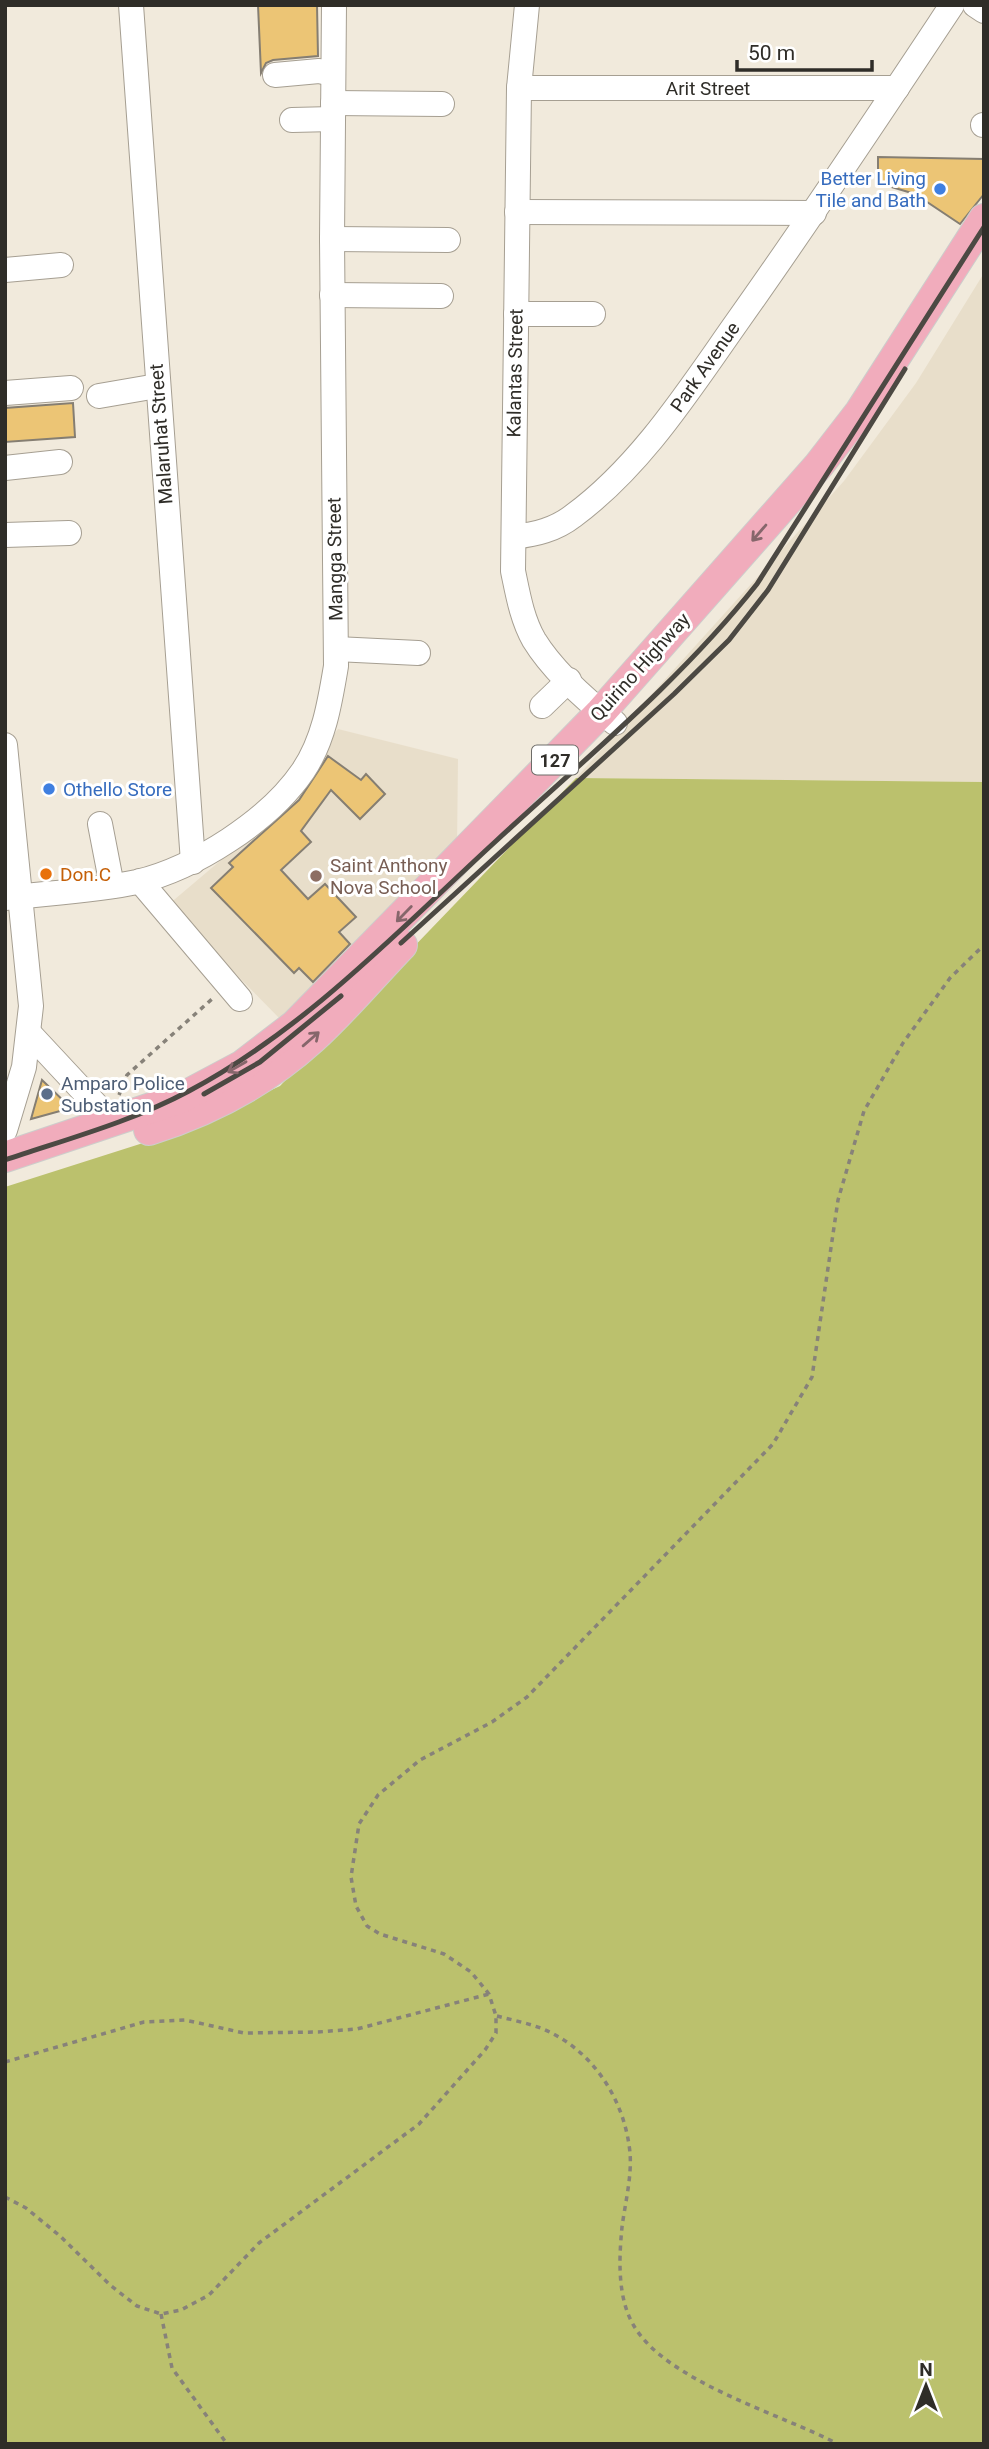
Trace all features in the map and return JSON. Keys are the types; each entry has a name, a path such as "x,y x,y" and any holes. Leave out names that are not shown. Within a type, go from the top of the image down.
{"main road":[{"name":"Quirino Highway","path":"5,1175 189,1117 253,1084 312,1039 608,718 860,412 982,235"},
{"name":"Quirino Highway","path":"5,1157 181,1098 243,1065 295,1025 608,718"}],"street":[{"name":"Malaruhat Street","path":"131,5 193,862"},
{"name":"Mangga Street","path":"13,897 140,881 193,862 266,812 303,771 328,718 336,649 332,295 334,5"},
{"name":"Kalantas Street","path":"527,5 519,88 513,571 520,606 535,640 569,680 608,718"},
{"name":"Park Avenue","path":"514,537 539,534 574,516 625,469 673,413 814,213 951,5"},
{"path":"975,5 984,11"},
{"path":"275,75 319,71 334,74"},
{"name":"Arit Street","path":"519,88 897,88"},
{"path":"292,120 333,111 442,104"},
{"path":"517,212 814,213"},
{"path":"332,239 448,240"},
{"path":"5,271 61,265"},
{"path":"332,295 440,296"},
{"path":"516,314 593,314"},
{"path":"99,396 157,386"},
{"path":"5,393 71,388"},
{"path":"5,468 60,462"},
{"path":"5,535 69,533"},
{"path":"336,649 418,653"},
{"path":"541,706 569,680"},
{"path":"5,745 13,897 31,995 30,1034 18,1092 5,1130"},
{"path":"100,824 112,886"},
{"path":"140,881 233,993"},
{"path":"30,1034 117,1119"}],"path":[{"path":"5,2197 26,2208 52,2229 110,2286 137,2306 161,2314 181,2310 209,2295 259,2244 419,2124 485,2050 496,2033 496,2016 489,1994 471,1972 444,1954 380,1934 367,1926 356,1906 351,1877 359,1824 379,1795 420,1760 492,1722 527,1698 773,1444 812,1377 838,1200 864,1111 911,1032 950,978 984,944"},
{"path":"117,1119 119,1096 127,1075 233,993"},
{"path":"5,2062 144,2022 185,2020 218,2030 243,2033 357,2029 489,1994"},
{"path":"496,2016 544,2030 589,2060 611,2087 630,2154 620,2252 622,2291 633,2325 655,2351 723,2393 800,2424 838,2444"},
{"path":"161,2314 172,2368 227,2444"}],"shaded area":[{"path":"984,273 984,782 576,778 844,481 916,383"},
{"name":"Saint Anthony Nova School","path":"338,729 458,759 457,848 284,1023 168,905 279,811"}],"green space":[{"path":"576,778 984,782 984,2444 5,2444 5,1187 187,1129 280,1086"}],"building":[{"path":"258,5 317,5 318,56 273,60 266,63 261,73"},
{"name":"Better Living Tile and Bath","path":"878,157 984,159 984,194 960,224 915,194 878,183"},
{"path":"73,403 75,437 5,442 5,408"},
{"path":"328,756 361,780 366,774 385,794 360,819 331,790 301,831 311,842 281,870 308,899 325,884 356,917 339,932 350,944 313,982 299,968 294,973 211,888 233,867 229,863 299,800"},
{"name":"Amparo Police Substation","path":"42,1080 71,1108 31,1119"}],"railway":[{"path":"5,1160 99,1129 167,1102 232,1066 273,1038 388,942 665,686 757,584 984,227"},
{"path":"401,943 674,694 729,640 768,590 905,369"},
{"path":"204,1094 260,1062 341,996"}],"place":[{"name":"Better Living Tile and Bath","path":"940,189"},
{"name":"Othello Store","path":"49,789"},
{"name":"Don.C","path":"46,874"},
{"name":"Saint Anthony Nova School","path":"316,876"},
{"name":"Amparo Police Substation","path":"47,1094"}]}
